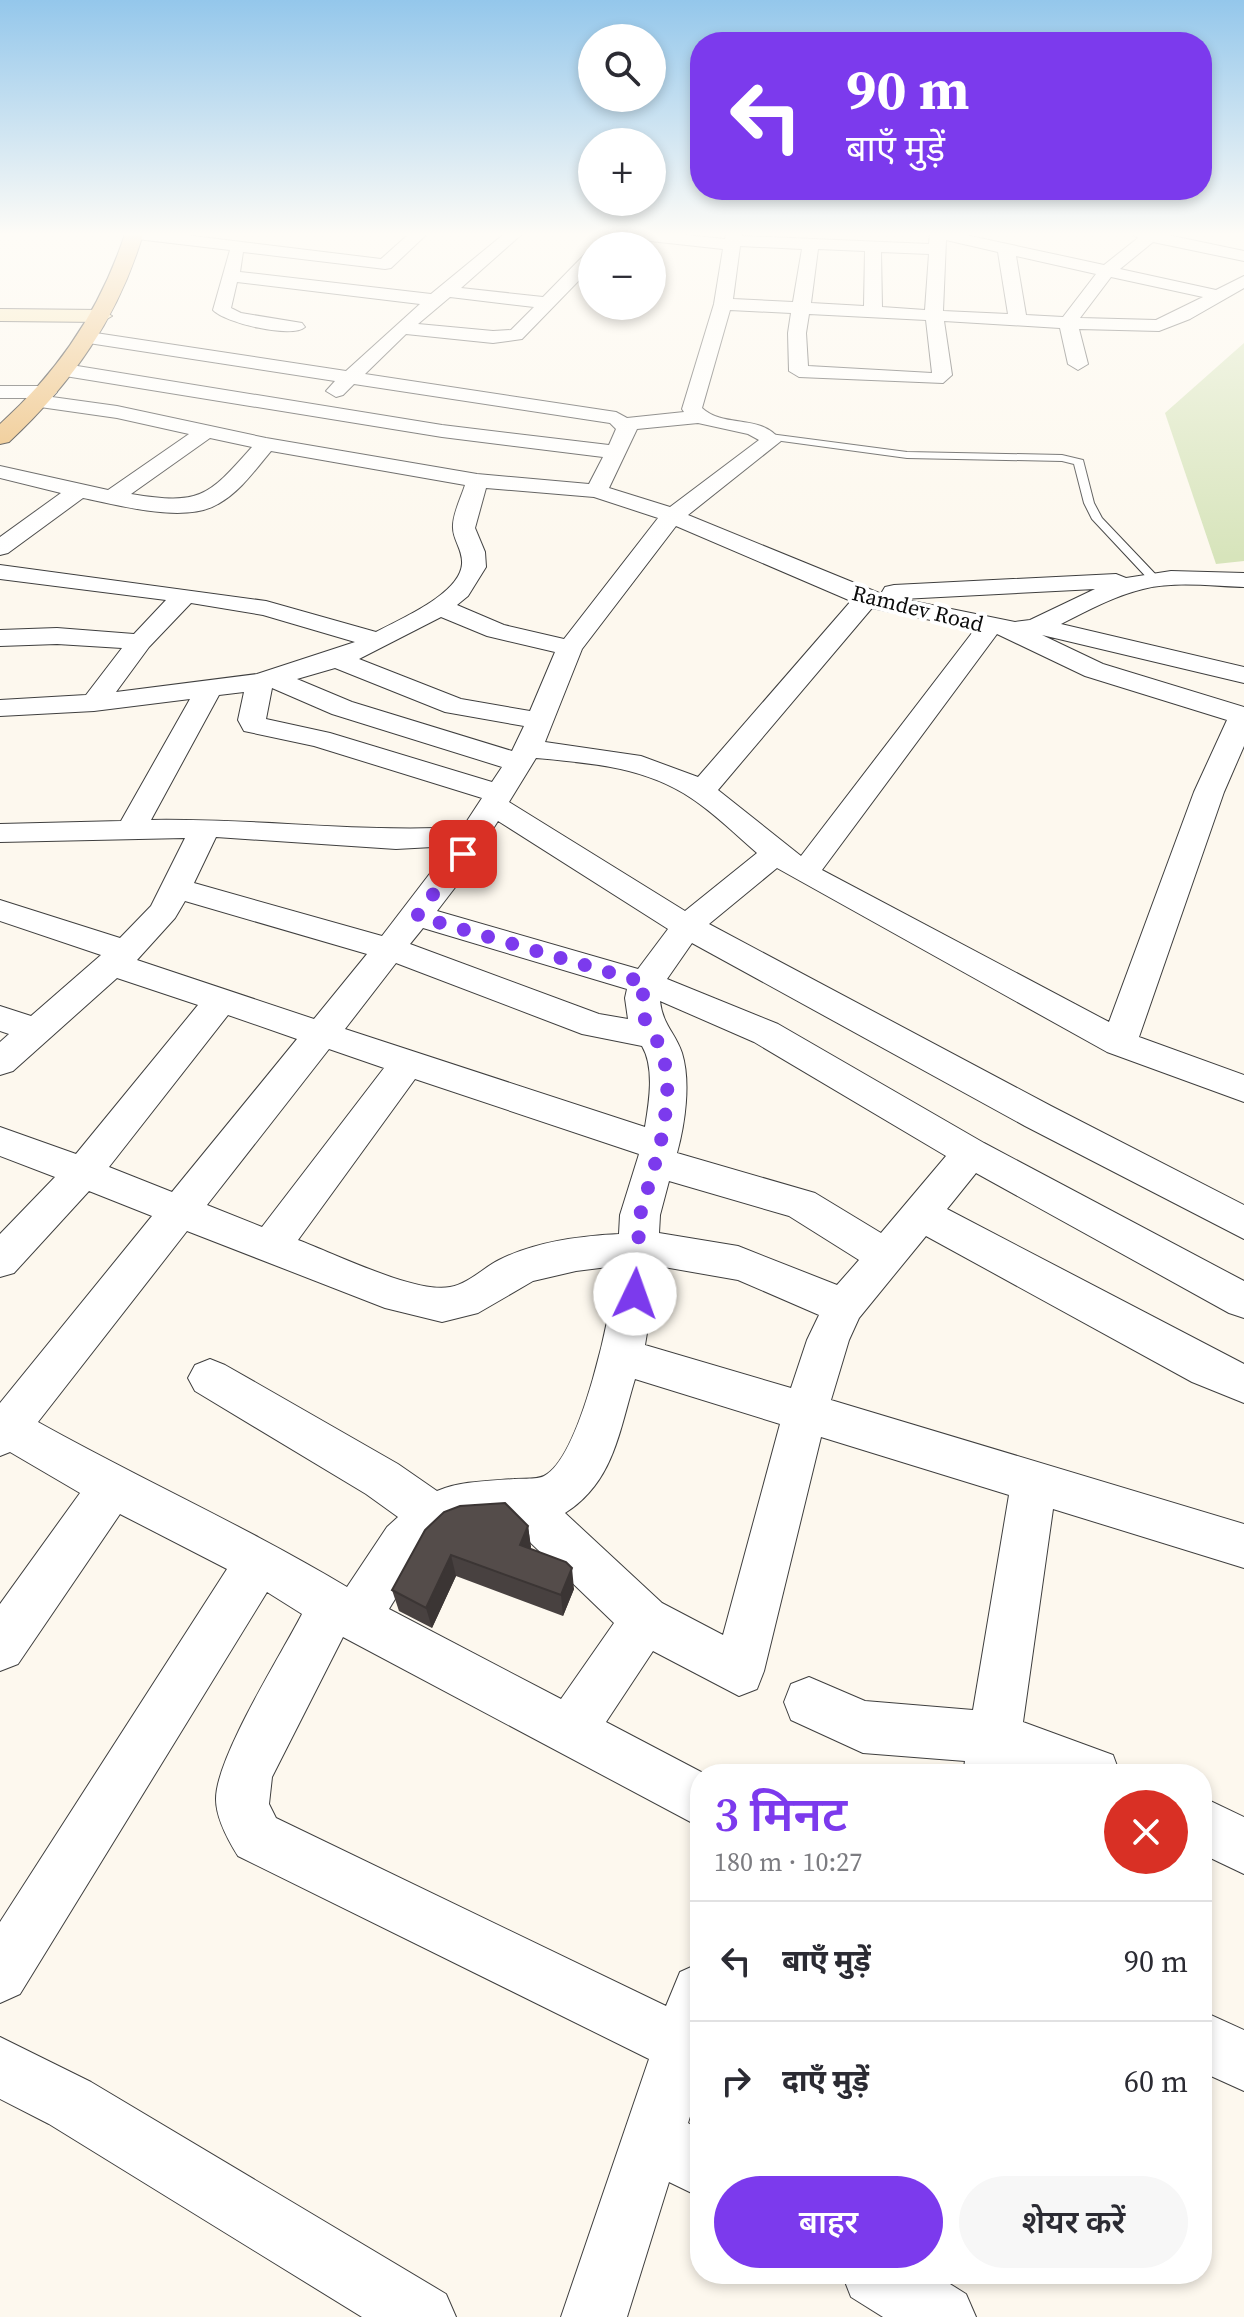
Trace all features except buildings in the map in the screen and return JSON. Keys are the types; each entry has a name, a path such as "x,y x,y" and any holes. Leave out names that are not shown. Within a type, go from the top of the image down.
{"main road":[{"path":"0,426 40,395 60,360 76,342"},
{"path":"0,437 65,370 82,342"}],"street":[{"path":"166,342 253,364 600,414 624,424 700,417 770,437 767,447 671,517 570,648 530,744 474,836 417,916 3,1429 259,1561 344,1611 690,1795"},
{"path":"253,364 280,342"},
{"path":"0,472 171,506 202,504 222,490 268,444 317,409 387,342"},
{"path":"700,417 692,409 712,342"},
{"path":"803,342 799,371 936,379 942,375 931,342"},
{"path":"1073,342 1078,364"},
{"path":"65,370 455,433 614,452"},
{"name":"Ramdev Road","path":"0,392 40,395 268,444 477,481 596,491 648,506 855,595 1244,675"},
{"path":"596,491 625,434 624,424"},
{"path":"113,496 207,431"},
{"path":"0,708 94,703 267,680 336,659 379,641 440,607 459,591 474,567 473,552 464,528 477,481"},
{"path":"5,539 79,490"},
{"path":"0,572 266,608 379,641"},
{"path":"701,791 855,595 1090,581 1244,580"},
{"path":"690,2018 257,1837 243,1814 242,1792 248,1770 344,1611 433,1515 455,1505 550,1498 573,1482 586,1463 621,1356 635,1294 640,1215 658,1154 668,1079 664,1053 645,1020 642,998 646,983 687,926 790,863 1014,627 1146,581"},
{"path":"94,703 140,642 185,595"},
{"path":"440,607 496,631 570,648"},
{"path":"1014,627 1057,654 1094,670 1226,709 1239,715 1241,722 1209,792 1119,1043"},
{"path":"0,638 57,636 140,642"},
{"path":"336,659 455,706 530,744"},
{"path":"267,680 342,708 637,765 701,791 790,863 1119,1043 1244,1089"},
{"path":"267,680 252,720 254,725 320,739 497,799 687,926 1038,1116 1244,1223"},
{"path":"131,830 210,687"},
{"path":"0,833 205,829 288,831 396,840 474,836"},
{"path":"0,1062 119,958 164,911 205,829"},
{"path":"177,889 390,949 594,1025 654,1036"},
{"path":"0,910 221,1001 801,1204 886,1256"},
{"path":"417,916 646,983 707,1005 766,1033 971,1153 1244,1301"},
{"path":"0,1261 84,1171 221,1001"},
{"path":"0,1018 36,1031"},
{"path":"270,1247 407,1064"},
{"path":"0,1141 84,1171 270,1247 414,1299 444,1305 464,1301 520,1268 556,1258 637,1249 709,1255 742,1264 844,1307"},
{"path":"518,1500 645,1620 739,1671 805,1412 828,1340 844,1307 971,1153"},
{"path":"921,1214 1207,1369 1244,1384"},
{"path":"621,1356 1244,1546"},
{"path":"210,1378 382,1479 433,1515"},
{"path":"992,1756 1034,1482"},
{"path":"0,1646 112,1487"},
{"path":"0,1974 259,1561"},
{"path":"570,1731 645,1620"},
{"path":"809,1702 863,1727 1037,1764"},
{"path":"1212,1829 1244,1847"},
{"path":"594,2317 676,2150 690,2027"},
{"path":"1212,2046 1244,2061"},
{"path":"0,2067 70,2103 423,2317"}],"lane":[{"path":"770,437 907,455 1062,458 1079,462 1089,503 1097,519 1146,581"}],"green space":[{"path":"1244,343 1244,561 1216,564 1165,413"}],"route":[{"path":"463,854 417,916 646,983 642,998 645,1020 664,1053 668,1098 660,1147 640,1215 635,1294"}]}
